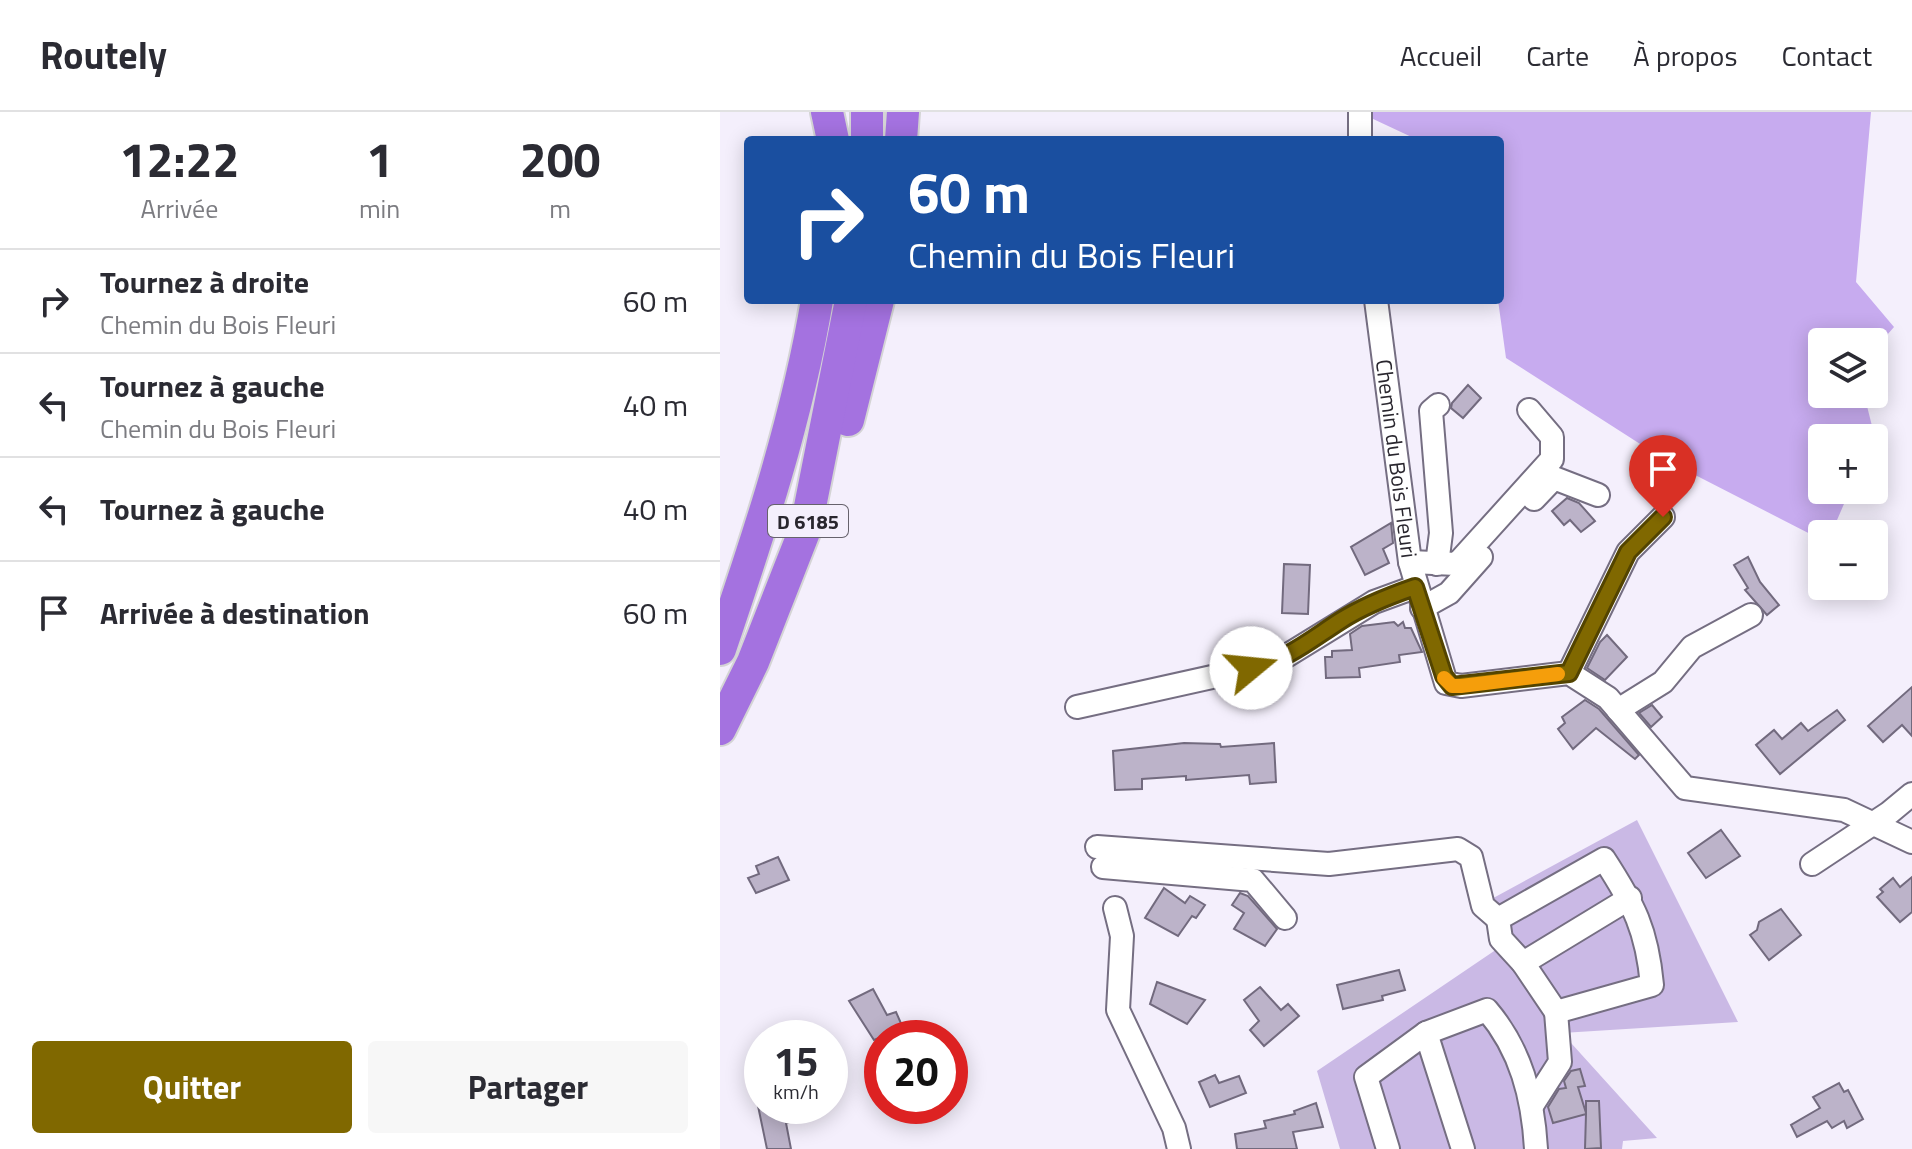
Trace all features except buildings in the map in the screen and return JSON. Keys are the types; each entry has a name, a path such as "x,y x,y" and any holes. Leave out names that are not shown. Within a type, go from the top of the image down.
{"highway":[{"path":"827,112 832,136"},
{"path":"833,136 834,112"},
{"path":"867,112 867,136"},
{"path":"901,136 903,112"},
{"name":"D 6185","path":"720,649 763,524 791,423 816,304"},
{"name":"D 6185","path":"720,729 753,662 806,527 850,304"},
{"path":"806,527 837,459 877,304"}],"street":[{"path":"1360,112 1360,136"},
{"name":"Chemin du Bois Fleuri","path":"1377,304 1410,562 1444,676 1452,686 1569,673"},
{"path":"1437,564 1441,533 1431,411 1438,405"},
{"path":"1410,562 1457,564 1552,459 1552,437 1529,410"},
{"path":"1077,707 1275,663 1374,602 1449,593 1554,478 1598,495"},
{"path":"1663,517 1628,552 1569,673 1613,704 1685,788 1844,810 1912,842"},
{"path":"1613,704 1663,682 1692,647 1751,615"},
{"path":"1812,864 1912,794"},
{"path":"1285,918 1253,880 1100,857 1329,864 1458,849 1471,857 1483,906 1498,919 1501,939 1523,963 1556,1012 1560,1062 1533,1104"},
{"path":"1498,919 1604,859 1630,898 1648,943 1652,985 1556,1012"},
{"path":"1523,963 1630,898"},
{"path":"1115,908 1122,936 1118,1010 1174,1128 1179,1149"},
{"path":"1388,1149 1366,1077 1426,1033 1487,1010 1509,1036 1533,1104 1536,1149"},
{"path":"1426,1033 1463,1149"}],"shaded area":[{"path":"1370,112 1871,112 1856,282 1894,327 1888,334 1888,328 1808,328 1808,408 1868,408 1872,424 1808,424 1808,504 1844,504 1837,520 1808,520 1808,533 1662,458 1506,358 1499,304 1504,304 1504,136 1409,136 1371,118"},
{"path":"1637,820 1738,1022 1562,1033 1657,1138 1623,1141 1622,1149 1340,1149 1317,1071 1500,947 1483,916 1486,902"}],"slow traffic":[{"path":"1444,678 1452,686 1461,686 1558,674"}],"route":[{"path":"1251,668 1275,663 1296,653 1340,621 1374,602 1415,587 1446,683 1461,686 1569,673 1628,552 1663,517"}]}
